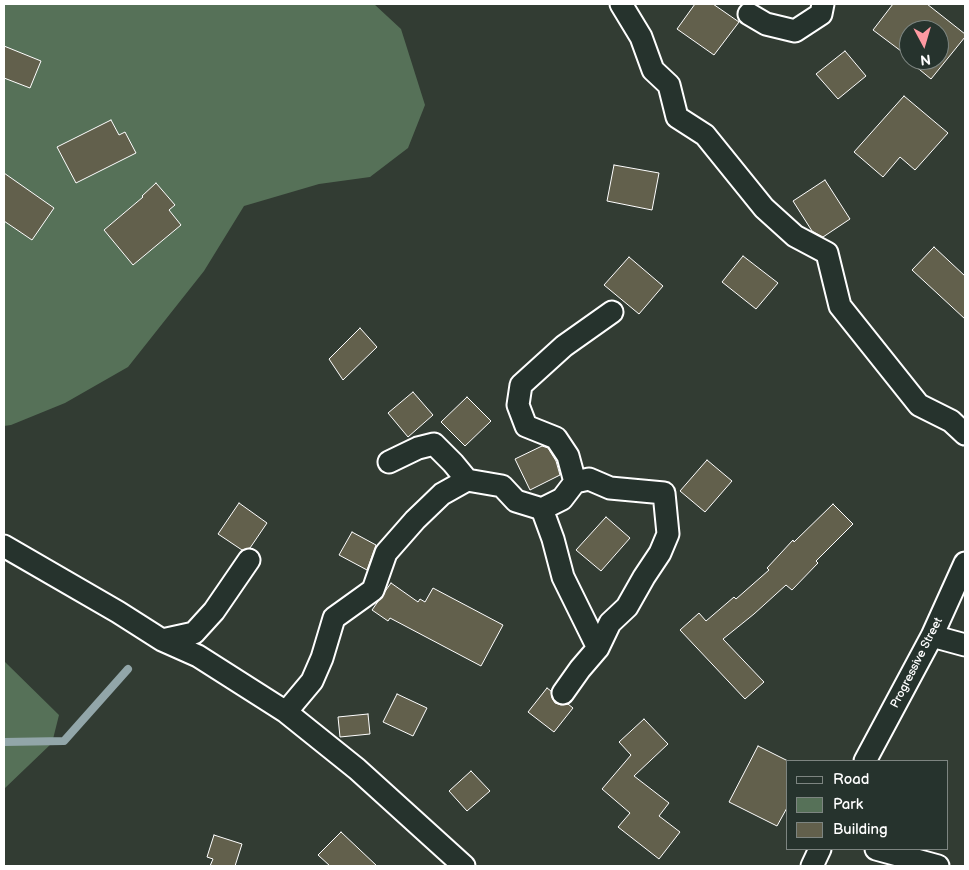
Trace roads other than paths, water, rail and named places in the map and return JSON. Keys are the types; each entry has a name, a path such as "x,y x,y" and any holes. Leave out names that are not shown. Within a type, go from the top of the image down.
{"street":[{"path":"621,4 642,37 653,70 669,85 677,117 705,135 764,208 795,236 827,253 840,306 918,405 951,421 965,434"},
{"path":"749,14 766,24 795,31 820,14 823,4"},
{"path":"575,482 568,456 556,438 526,426 518,405 521,386 564,346 612,312"},
{"path":"389,462 418,448 434,444 453,463 466,480"},
{"path":"286,712 312,681 322,658 334,618 373,590 386,552 415,520 442,494 466,480 502,486 516,501 542,509 562,499 575,482 589,479 610,488 664,494 668,534 660,553 627,607 610,623 598,648 580,668 563,692"},
{"path":"542,509 563,577 598,648"},
{"path":"4,546 118,612 162,640 198,656 286,712 358,769 464,866"},
{"path":"162,640 194,633 214,611 249,560"},
{"name":"Progressive Street","path":"866,760 932,636 965,563"},
{"path":"932,636 965,645"},
{"path":"812,866 820,850"},
{"path":"880,850 938,866"}],"waterway":[{"path":"4,742 64,741 128,669"}]}
